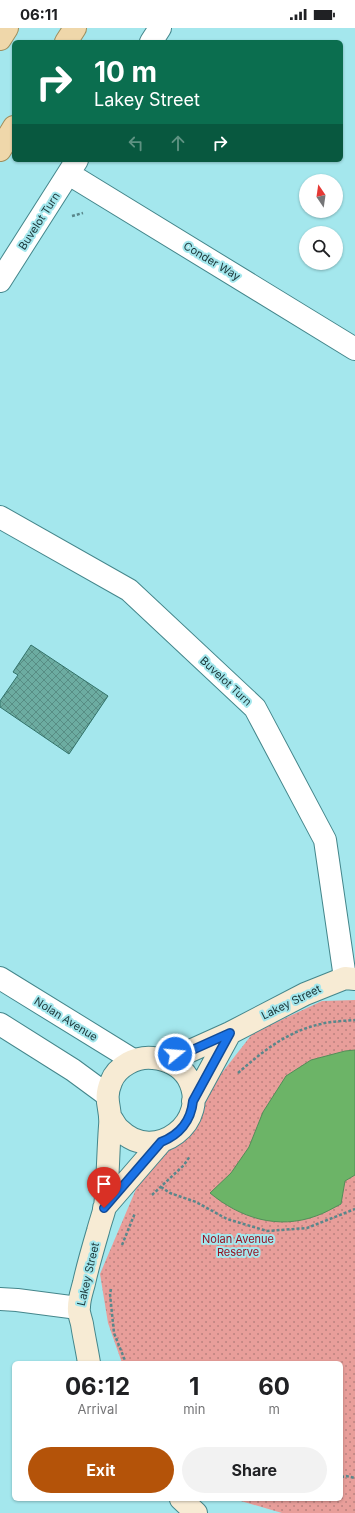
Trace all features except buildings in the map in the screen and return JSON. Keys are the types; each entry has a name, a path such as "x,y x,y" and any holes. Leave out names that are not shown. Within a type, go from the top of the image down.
{"main road":[{"path":"0,39 7,28"},
{"path":"67,40 75,28"},
{"path":"0,150 12,130"}],"street":[{"path":"152,40 160,28"},
{"name":"Buvelot Turn","path":"0,281 73,167"},
{"name":"Conder Way","path":"73,167 355,349"},
{"name":"Buvelot Turn","path":"0,517 129,590 255,708 324,840 350,979"},
{"name":"Nolan Avenue","path":"0,978 133,1060"},
{"name":"Lakey Street","path":"161,1058 174,1064 187,1077 191,1086 193,1101 192,1111 182,1130 170,1138 161,1142 146,1143 131,1139 119,1130 111,1118 107,1103 107,1095 116,1073 133,1060 147,1057 161,1058 190,1051 230,1033 305,994 350,979"},
{"path":"0,1024 73,1070 107,1095"},
{"name":"Lakey Street","path":"193,1101 230,1033"},
{"name":"Lakey Street","path":"89,1361 78,1308 104,1208 111,1118"},
{"name":"Lakey Street","path":"104,1208 161,1142"},
{"path":"0,1299 78,1308"},
{"path":"183,1501 196,1513"}],"path":[{"path":"150,1196 184,1165 192,1152"},
{"path":"161,1187 196,1202 227,1219 267,1231 307,1228 355,1209"},
{"path":"120,1252 136,1212"},
{"path":"111,1287 110,1294 114,1333 125,1361"},
{"path":"343,1477 355,1478"}],"green space":[{"name":"Nolan Avenue Reserve","path":"355,1000 355,1513 282,1513 241,1501 343,1501 343,1361 121,1361 108,1323 100,1274 142,1175 253,1033 322,1001"}],"shaded area":[{"path":"355,1050 355,1175 345,1181 341,1204 319,1215 302,1220 288,1222 274,1221 247,1215 222,1202 210,1193 231,1173 249,1147 263,1112 286,1076 311,1060 345,1051"}],"route":[{"path":"104,1208 161,1142 182,1130 192,1111 193,1101 230,1033 190,1051 175,1054"}]}
